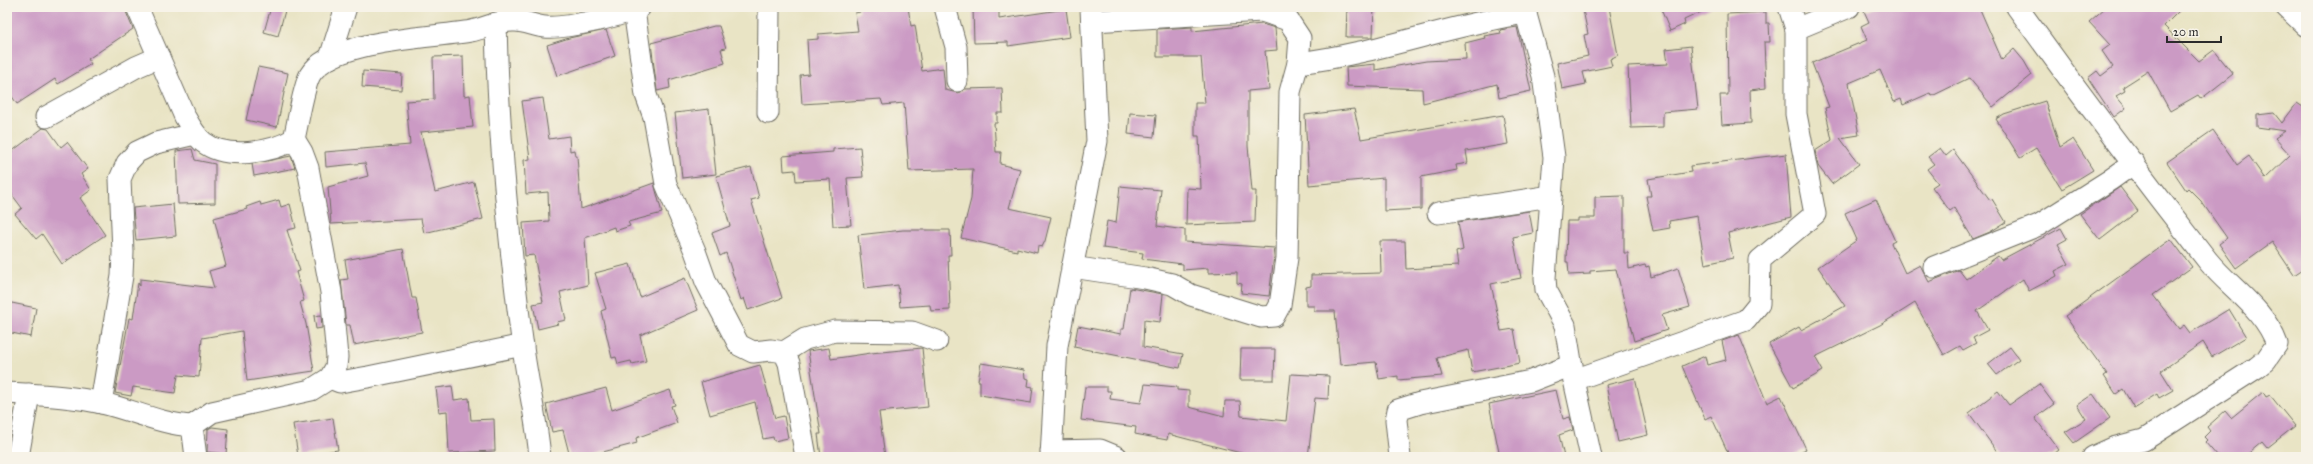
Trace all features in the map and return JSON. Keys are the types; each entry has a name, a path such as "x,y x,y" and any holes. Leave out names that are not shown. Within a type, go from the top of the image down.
{"street":[{"path":"137,7 185,117 195,134 204,143 218,149 248,153 273,149 294,139"},
{"path":"330,58 346,7"},
{"path":"768,112 769,7"},
{"path":"945,7 956,47 957,81"},
{"path":"1400,457 1396,420 1398,410 1420,403 1573,373 1746,320 1759,304 1760,260 1815,214 1796,114 1796,29 1789,7"},
{"path":"1796,29 1849,7"},
{"path":"2017,7 2078,91 2212,266 2244,295 2272,330 2277,344 2266,360 2256,368 2144,440 2113,448 2093,457"},
{"path":"2286,7 2306,26"},
{"path":"7,393 71,397 101,403 177,425 192,426 212,412 311,390 330,378 336,367 337,357 331,292 308,168 302,152 294,139 310,75 319,65 330,58 351,49 414,38 471,31 503,17 546,27 569,26 637,8 646,96 654,117 666,184 695,251 706,282 739,345 753,352 771,350 784,352 805,339 835,331 912,332 937,341"},
{"path":"1298,63 1330,59 1525,10 1543,76 1554,157 1545,278 1546,290 1565,325 1573,373 1591,457"},
{"path":"1072,267 1165,282 1191,295 1261,317 1274,316 1280,305 1287,258 1290,92 1298,63 1300,38 1288,20 1262,11 1092,14 1097,140 1072,267 1057,346 1051,454 1100,450 1117,457"},
{"path":"503,17 497,72 504,182 523,345 540,457"},
{"path":"46,117 136,67 159,57"},
{"path":"101,403 122,276 123,252 120,179 127,163 137,152 156,143 195,134"},
{"path":"1934,267 2039,224 2110,180 2134,163"},
{"path":"1438,213 1551,196"},
{"path":"330,378 340,382 523,345"},
{"path":"784,352 789,363 806,457"},
{"path":"18,457 29,394"},
{"path":"192,426 196,457"}],"building":[{"path":"7,7 124,7 133,29 88,59 91,64 58,84 55,79 17,104 7,89"},
{"path":"271,7 286,7 278,36 264,32"},
{"path":"859,7 908,7 911,26 915,25 922,71 943,68 945,90 958,93 965,89 1002,88 1003,113 997,113 997,123 994,123 996,152 1001,152 1000,164 1020,169 1009,208 1051,217 1045,241 1042,247 1038,246 1037,253 1017,248 1017,251 961,238 971,199 973,169 909,171 904,103 883,105 881,99 802,104 800,75 809,74 807,40 818,39 818,34 858,31 855,13 860,12"},
{"path":"999,7 999,19 1066,9 1070,37 1008,46 1008,42 974,43 973,8"},
{"path":"1347,7 1374,7 1373,37 1346,37"},
{"path":"1597,7 1609,7 1618,55 1610,59 1612,66 1583,72 1586,84 1562,89 1557,63 1588,56 1584,35 1588,34 1583,10"},
{"path":"1660,7 1712,7 1684,20 1685,24 1670,31"},
{"path":"1875,7 1979,7 2002,60 2014,49 2024,61 2032,75 1993,107 1969,78 1932,96 1930,93 1903,105 1901,99 1894,102 1880,70 1849,83 1859,135 1840,138 1859,164 1832,184 1818,166 1815,151 1832,140 1825,108 1829,107 1812,63 1867,40 1861,26 1869,22 1864,11"},
{"path":"2106,7 2183,7 2164,26 2199,61 2214,50 2233,74 2201,99 2198,95 2170,111 2148,71 2123,87 2125,91 2116,96 2126,108 2114,117 2088,78 2097,71 2101,76 2113,67 2102,51 2110,45 2089,22"},
{"path":"1766,12 1766,23 1769,23 1770,42 1764,42 1766,88 1750,90 1751,123 1722,125 1720,95 1728,95 1727,14"},
{"path":"1262,24 1275,28 1277,50 1265,51 1269,89 1248,91 1248,146 1252,191 1256,191 1255,222 1186,225 1187,188 1201,189 1199,136 1195,136 1195,103 1205,103 1201,57 1157,57 1157,29 1192,27 1192,31"},
{"path":"714,26 719,26 726,48 721,49 725,63 669,80 670,88 657,91 651,43"},
{"path":"1517,27 1531,91 1499,98 1497,84 1423,103 1422,89 1347,86 1346,67 1375,64 1375,70 1426,61 1466,59 1465,43 1485,38 1484,36 1501,33 1500,30"},
{"path":"606,30 615,56 557,76 547,45 569,38"},
{"path":"1691,46 1698,109 1663,112 1663,127 1631,128 1628,66 1668,64 1666,49"},
{"path":"463,56 464,96 470,95 473,127 421,132 435,192 474,182 483,219 424,233 421,219 331,224 328,187 368,176 365,163 326,167 325,152 410,145 406,101 434,99 433,57"},
{"path":"258,67 288,73 277,127 246,120"},
{"path":"363,71 402,74 401,90 362,87"},
{"path":"543,98 549,139 569,136 570,151 574,150 575,156 577,156 581,209 654,183 662,213 628,222 630,226 615,231 614,227 585,238 588,285 560,292 566,320 557,322 558,324 538,329 533,304 543,302 534,255 525,256 523,223 549,221 548,192 526,194 524,160 530,159 522,101"},
{"path":"2045,101 2060,147 2073,139 2093,170 2062,189 2036,148 2020,158 1996,119 2004,114"},
{"path":"2297,103 2306,109 2306,267 2294,275 2272,242 2236,268 2219,244 2227,238 2201,201 2188,188 2186,190 2167,162 2213,130 2237,165 2249,156 2265,179 2290,155 2275,138 2285,131 2257,127 2257,115 2274,113 2282,123"},
{"path":"709,109 716,174 682,178 675,113"},
{"path":"1354,109 1361,139 1503,115 1508,144 1466,151 1468,163 1456,165 1457,170 1421,177 1421,209 1384,211 1384,178 1309,185 1305,115"},
{"path":"1130,113 1156,115 1154,137 1128,134"},
{"path":"43,128 48,129 61,147 67,142 88,169 81,174 91,190 80,198 105,235 62,264 42,234 36,239 15,214 22,208 7,188 7,155"},
{"path":"860,147 863,177 847,178 851,225 833,226 830,179 796,181 795,170 784,171 783,156 833,152 833,149"},
{"path":"1940,148 1946,156 1953,150 1990,200 1992,199 2006,222 1990,232 1973,239 1954,208 1950,211 1932,187 1938,183 1927,169 1934,164 1928,157"},
{"path":"192,149 195,160 215,164 215,203 178,204 176,151"},
{"path":"1786,154 1791,217 1728,233 1733,258 1705,264 1697,216 1669,221 1670,228 1653,231 1646,196 1651,196 1648,179 1691,172 1690,166"},
{"path":"291,156 295,168 254,176 252,164"},
{"path":"751,167 759,198 751,200 782,298 748,310 744,298 741,300 726,253 720,256 712,233 730,226 716,176"},
{"path":"1120,186 1161,190 1157,226 1185,230 1185,242 1275,248 1269,296 1241,293 1242,284 1237,283 1237,272 1208,273 1208,268 1183,270 1183,264 1142,259 1143,253 1103,248 1107,221 1116,223"},
{"path":"2120,187 2138,211 2100,240 2080,214"},
{"path":"1624,196 1624,253 1628,253 1629,269 1645,265 1646,267 1649,266 1651,277 1678,268 1690,307 1662,315 1667,330 1634,341 1616,269 1590,271 1590,274 1569,275 1568,262 1566,262 1567,221 1578,221 1578,218 1595,218 1595,197"},
{"path":"1876,199 1895,241 1891,243 1905,273 1920,265 1929,282 1959,270 1966,279 1998,256 2001,260 2061,228 2067,239 2058,244 2069,264 2055,271 2057,276 2029,291 2023,279 1977,311 1988,330 1973,338 1976,343 1963,350 1960,346 1944,355 1915,303 1880,325 1815,357 1823,371 1793,388 1769,344 1799,327 1801,330 1845,306 1818,267 1857,240 1845,213"},
{"path":"279,200 281,207 290,204 296,228 287,230 300,271 296,272 304,301 300,302 306,324 314,371 247,381 242,331 202,338 199,377 178,375 175,393 133,387 131,396 115,393 129,318 133,319 138,283 140,286 140,279 214,288 209,271 226,266 214,218 247,209 246,207 260,202 261,205"},
{"path":"173,204 176,236 136,240 133,208"},
{"path":"1529,211 1533,233 1513,237 1521,278 1491,284 1501,331 1514,329 1520,363 1472,372 1468,350 1437,358 1442,376 1398,380 1398,376 1379,379 1376,362 1340,365 1335,311 1314,311 1314,306 1306,306 1306,287 1311,286 1311,275 1381,273 1380,241 1405,241 1406,269 1458,266 1456,252 1463,250 1458,222"},
{"path":"903,230 950,230 951,255 948,255 950,310 931,311 930,305 900,307 898,285 864,289 858,235"},
{"path":"2171,239 2192,267 2153,295 2179,329 2184,325 2190,333 2229,309 2246,337 2212,357 2203,342 2161,371 2173,390 2159,398 2157,394 2134,408 2123,389 2116,394 2104,376 2107,374 2065,316"},
{"path":"403,249 412,298 416,298 422,332 354,345 350,325 346,325 341,280 348,279 345,260"},
{"path":"630,264 640,297 685,278 698,310 640,335 646,361 632,364 631,361 618,364 616,357 612,358 601,311 606,309 595,273"},
{"path":"1130,288 1163,294 1160,322 1144,320 1143,347 1183,354 1180,368 1074,347 1078,326 1121,334 1121,329 1124,329"},
{"path":"7,302 36,308 31,337 7,332"},
{"path":"321,315 322,328 316,329 314,316"},
{"path":"1739,335 1767,403 1781,396 1806,449 1790,457 1730,457 1711,416 1705,419 1682,366 1705,356 1707,365 1726,360 1722,341"},
{"path":"2010,347 2019,359 1997,375 1988,364"},
{"path":"829,348 831,359 922,348 928,407 879,412 885,457 821,457 818,434 821,434 808,351"},
{"path":"1241,349 1275,349 1274,380 1240,380"},
{"path":"981,363 1024,370 1025,378 1029,379 1028,386 1033,387 1031,403 980,395 980,381 978,381"},
{"path":"760,365 775,418 784,416 788,438 774,441 773,437 763,439 755,402 710,415 701,382"},
{"path":"1291,374 1329,376 1328,399 1315,398 1308,457 1256,457 1168,434 1167,440 1135,434 1136,427 1081,420 1085,387 1107,387 1107,391 1111,391 1110,399 1141,403 1145,384 1177,387 1177,390 1189,391 1189,407 1224,416 1225,401 1240,401 1241,416 1286,421"},
{"path":"1635,378 1648,435 1618,442 1606,385"},
{"path":"2039,384 2054,404 2035,418 2059,450 2050,457 2001,457 1969,413 1998,391 2009,405"},
{"path":"452,386 454,400 469,398 471,420 494,419 495,451 449,453 447,411 439,412 436,388"},
{"path":"606,388 612,410 670,390 675,405 671,406 677,423 636,438 637,443 584,457 570,457 563,430 552,432 546,404"},
{"path":"1556,390 1563,419 1570,417 1573,430 1559,435 1564,457 1500,457 1489,404"},
{"path":"2263,392 2266,397 2270,395 2295,426 2267,448 2262,442 2244,457 2218,457 2205,442 2207,440 2204,437 2210,431 2207,427 2225,411 2231,418"},
{"path":"2093,394 2110,418 2074,443 2065,432 2086,419 2077,405"},
{"path":"333,418 338,450 298,456 293,424"},
{"path":"212,427 228,429 226,454 207,452 208,429"}]}
